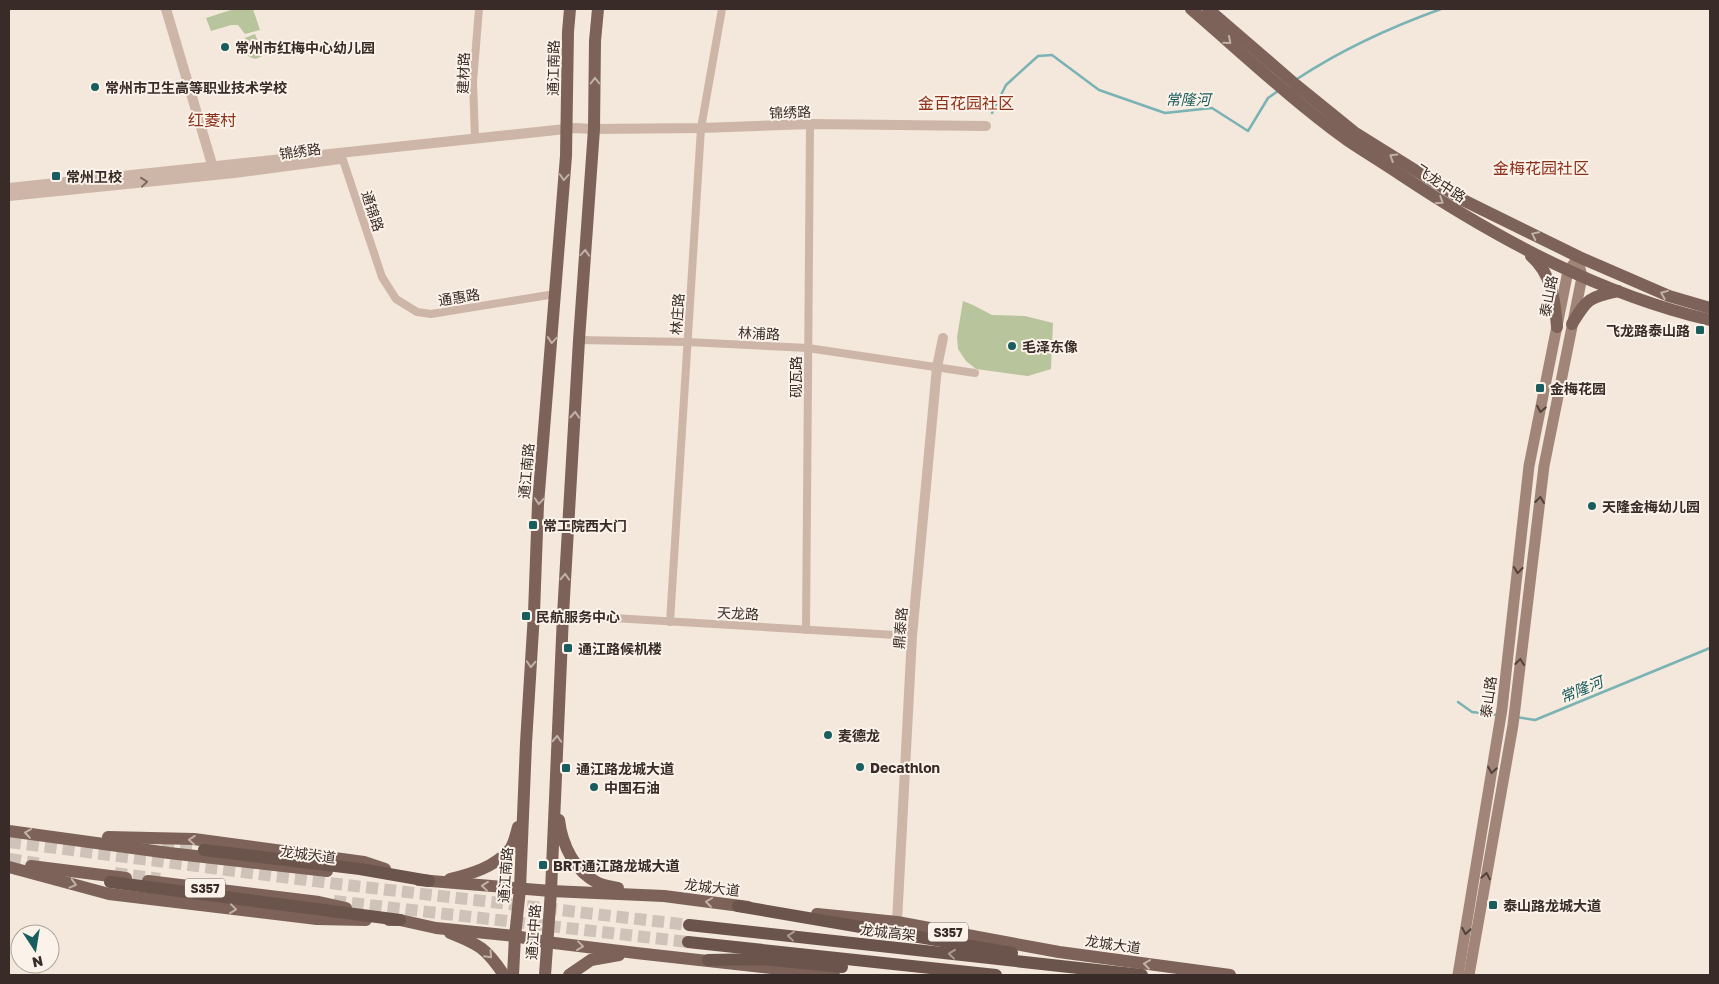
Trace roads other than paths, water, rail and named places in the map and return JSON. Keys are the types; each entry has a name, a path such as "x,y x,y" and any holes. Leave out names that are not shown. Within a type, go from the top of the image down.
{"highway":[{"path":"204,850 360,869 435,881"},
{"path":"110,882 400,920"},
{"path":"738,906 1123,973"},
{"name":"龙城高架","path":"689,925 1142,975"},
{"path":"688,942 996,975"},
{"path":"708,960 763,959 924,975"}],"main road":[{"name":"通江南路","path":"514,936 520,889 538,504 556,294 566,132 570,9"},
{"path":"551,891 563,615 579,340 594,129 595,41 598,9"},
{"name":"飞龙中路","path":"1191,9 1287,85 1356,145 1455,211 1568,271 1674,312 1710,320"},
{"name":"飞龙中路","path":"1208,9 1287,85 1354,132 1463,200 1578,257 1669,296 1710,308"},
{"path":"1518,244 1539,263 1550,283 1555,304 1557,327"},
{"name":"泰山路","path":"1458,975 1502,709 1530,466 1568,271 1578,257"},
{"name":"泰山路","path":"1469,975 1513,725 1544,466 1582,276 1578,257"},
{"path":"1572,324 1584,304 1599,295 1618,291"},
{"path":"555,788 560,829 565,845 574,863 585,875 600,884 664,896"},
{"path":"435,881 470,874 488,867 511,848 519,825 524,792"},
{"name":"龙城大道","path":"9,830 169,853 435,881 520,889 664,896 738,906 897,922 1059,952 1230,975"},
{"path":"9,865 109,894 317,919 400,920"},
{"name":"S357","path":"9,865 319,902 436,928 834,975"},
{"name":"通江中路","path":"545,975 551,891"},
{"path":"436,928 478,945 487,953 504,975"},
{"name":"通江中路","path":"513,975 514,936"},
{"path":"569,975 592,960 636,953"}],"street":[{"path":"166,9 213,170"},
{"name":"建材路","path":"475,138 474,82 479,9"},
{"name":"林庄路","path":"670,622 701,128 722,9"},
{"name":"锦绣路","path":"342,155 566,132 585,128 701,128 810,124 986,126"},
{"name":"砚瓦路","path":"806,630 810,124"},
{"name":"锦绣路","path":"9,196 475,138 566,132"},
{"name":"通锦路","path":"342,155 382,277"},
{"name":"锦绣路","path":"9,188 213,170"},
{"name":"通惠路","path":"382,277 396,299 417,312 431,314 556,294"},
{"name":"鼎泰路","path":"897,922 912,636 938,367 943,338"},
{"name":"林浦路","path":"579,340 687,342 808,348 975,373"},
{"name":"天龙路","path":"563,615 912,636"}],"waterway":[{"name":"常隆河","path":"1297,79 1331,58 1367,40 1441,9"},
{"name":"常隆河","path":"992,113 1006,85 1038,56 1052,55 1099,90 1165,113 1212,108 1248,131 1268,98 1278,91"},
{"name":"常隆河","path":"1516,717 1535,720 1710,648"},
{"name":"常隆河","path":"1458,702 1472,712 1498,715"}],"tunnel":[{"path":"9,842 329,883 689,925"},
{"path":"162,847 204,850"},
{"path":"9,859 43,864"},
{"path":"115,873 160,879"},
{"path":"334,901 688,942"}],"place":[{"name":"常州市红梅中心幼儿园","path":"225,47"},
{"name":"常州市卫生高等职业技术学校","path":"95,87"},
{"name":"常州卫校","path":"56,176"},
{"name":"飞龙路泰山路","path":"1700,330"},
{"name":"毛泽东像","path":"1012,346"},
{"name":"金梅花园","path":"1540,388"},
{"name":"天隆金梅幼儿园","path":"1592,506"},
{"name":"常工院西大门","path":"533,525"},
{"name":"民航服务中心","path":"526,616"},
{"name":"通江路候机楼","path":"568,648"},
{"name":"麦德龙","path":"828,735"},
{"name":"Decathlon","path":"860,767"},
{"name":"通江路龙城大道","path":"566,768"},
{"name":"中国石油","path":"594,787"},
{"name":"BRT通江路龙城大道","path":"543,865"},
{"name":"泰山路龙城大道","path":"1493,905"}],"district":[{"name":"金百花园社区","path":"966,103"},
{"name":"红菱村","path":"212,120"},
{"name":"金梅花园社区","path":"1541,168"}]}
